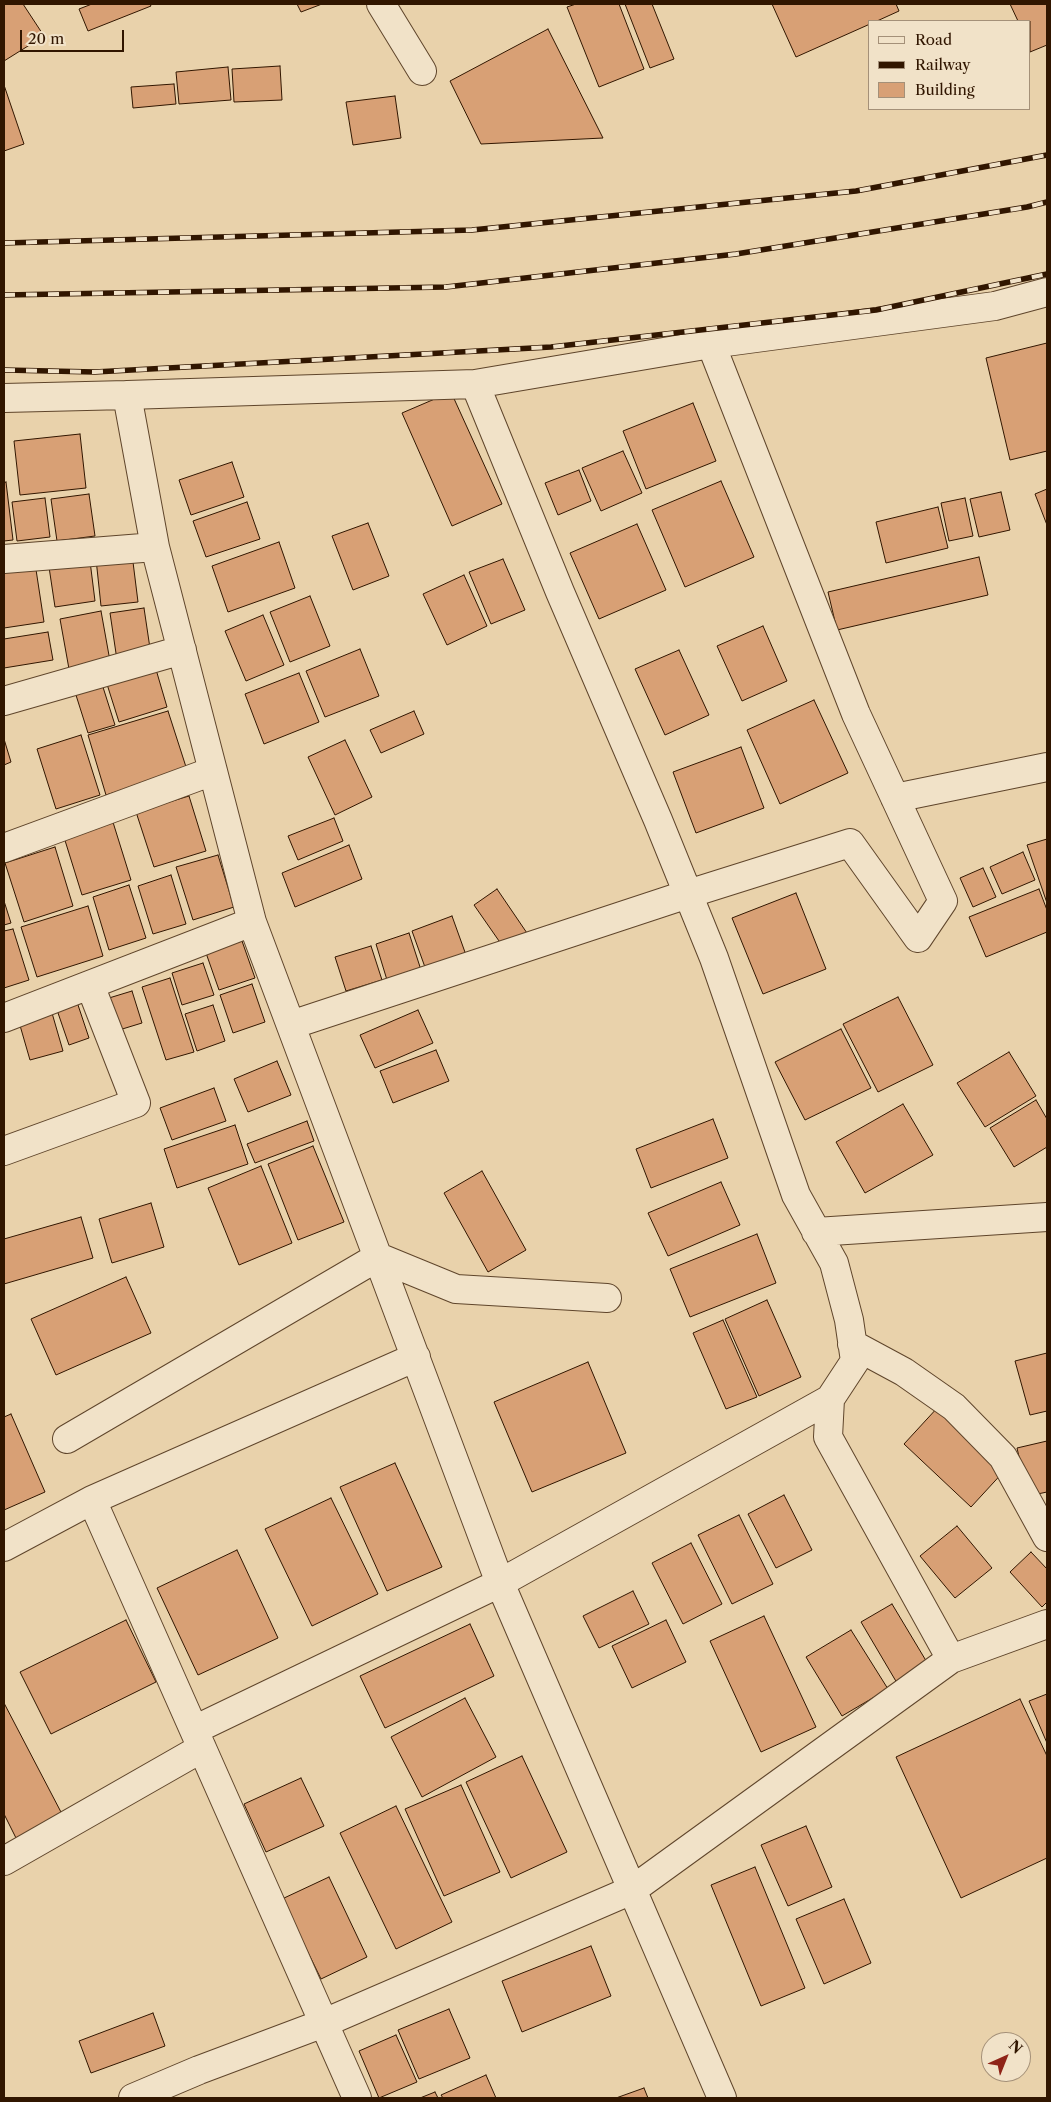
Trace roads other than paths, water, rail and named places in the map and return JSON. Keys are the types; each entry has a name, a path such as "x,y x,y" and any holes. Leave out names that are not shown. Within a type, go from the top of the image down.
{"street":[{"path":"381,4 422,71"},
{"path":"4,398 475,384 712,344 995,306 1047,292"},
{"path":"291,1025 688,894 850,843 918,938 943,901 856,714 712,344"},
{"path":"4,1861 198,1739 500,1583 830,1400 855,1361 849,1320 834,1263 796,1195 714,958 475,384"},
{"path":"127,394 155,547 252,922 500,1583 722,2098"},
{"path":"4,559 155,547"},
{"path":"4,701 182,650"},
{"path":"896,798 1047,767"},
{"path":"4,848 214,771"},
{"path":"4,1018 252,922"},
{"path":"4,1151 136,1103 90,985"},
{"path":"816,1232 1047,1217"},
{"path":"378,1257 456,1289 607,1298"},
{"path":"67,1439 378,1257"},
{"path":"852,1344 904,1372 954,1407 1003,1457 1047,1537"},
{"path":"4,1547 92,1500 416,1357"},
{"path":"830,1400 828,1438 951,1659"},
{"path":"92,1500 357,2098"},
{"path":"133,2098 199,2070 324,2023 632,1890 951,1659 1047,1624"}],"railway":[{"path":"4,243 472,230 856,191 1047,155"},
{"path":"4,295 446,287 736,254 1027,207 1047,202"},
{"path":"4,370 95,372 551,347 876,310 1047,274"}]}
